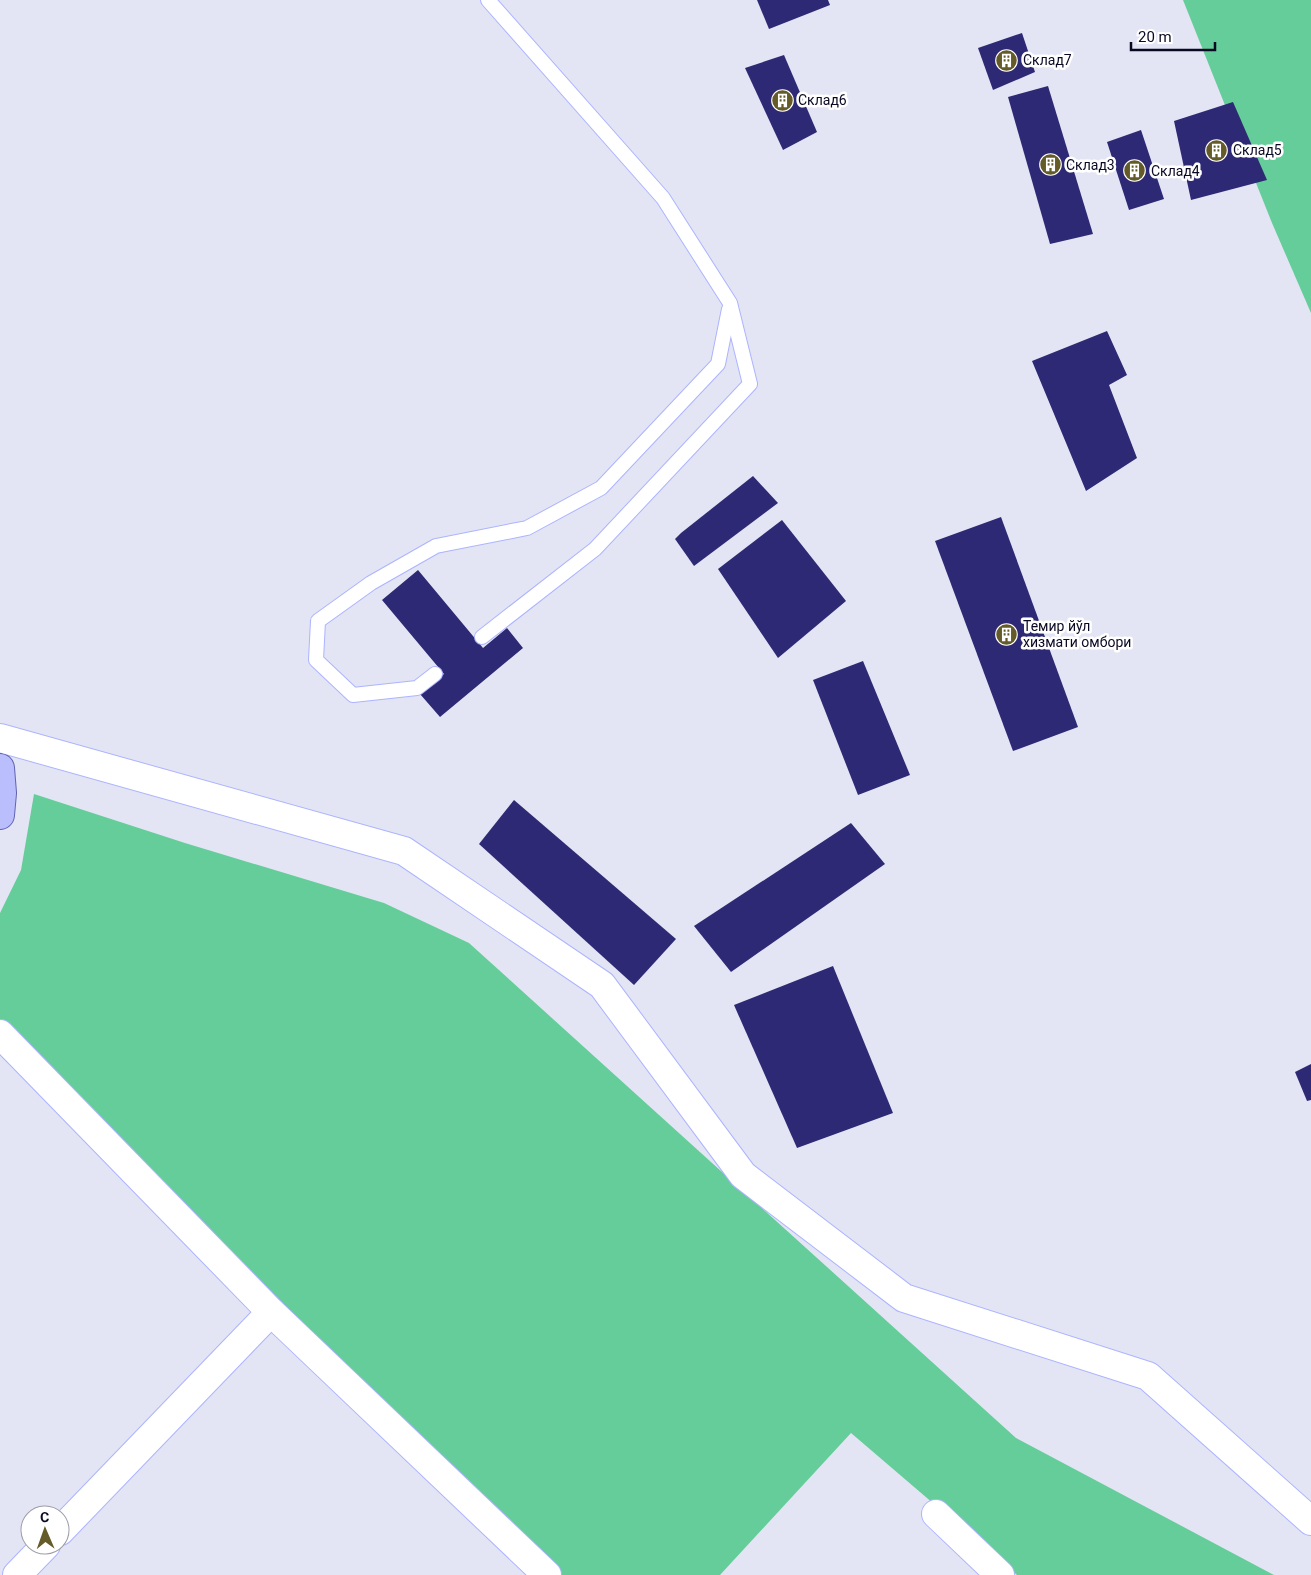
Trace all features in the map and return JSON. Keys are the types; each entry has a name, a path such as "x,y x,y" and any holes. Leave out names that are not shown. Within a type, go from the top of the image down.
{"main road":[{"path":"0,768 2,793 0,815"}],"street":[{"path":"0,738 404,851 602,985 743,1175 904,1298 1148,1376 1311,1521"},
{"path":"0,1034 271,1312 547,1575"},
{"path":"70,1521 271,1312"},
{"path":"936,1514 1000,1575"},
{"path":"17,1575 36,1555"}],"lane":[{"path":"482,637 596,549 750,384 730,303 663,198 488,0"},
{"path":"434,674 417,688 353,695 316,660 318,621 371,583 436,546 527,528 601,488 718,364 730,303"}],"green space":[{"path":"1183,0 1311,0 1311,313 1272,223"},
{"path":"34,794 185,843 384,903 469,943 1016,1438 1274,1575 1017,1575 851,1433 720,1575 541,1575 278,1326 0,1055 0,913 21,870"}],"building":[{"path":"757,0 828,0 830,5 769,29"},
{"name":"Склад7","path":"1022,33 1035,72 993,90 978,48"},
{"name":"Склад6","path":"784,55 817,132 783,150 745,68"},
{"name":"Склад3","path":"1048,86 1093,234 1050,244 1008,97"},
{"name":"Склад5","path":"1233,102 1267,180 1191,200 1174,121"},
{"name":"Склад4","path":"1141,130 1164,199 1129,210 1107,142"},
{"path":"1107,331 1127,375 1109,385 1137,458 1086,491 1032,361"},
{"path":"753,476 778,503 694,566 675,539"},
{"name":"Темир йўл хизмати омбори","path":"1001,517 1078,727 1013,751 935,541"},
{"path":"782,520 846,601 778,658 718,569"},
{"path":"418,570 483,648 507,628 523,648 440,717 420,694 444,674 382,600"},
{"path":"863,661 910,775 858,795 813,680"},
{"path":"514,800 676,939 634,985 479,844"},
{"path":"851,823 885,864 731,972 694,926"},
{"path":"833,966 893,1113 797,1148 734,1005"},
{"path":"1311,1064 1311,1100 1307,1101 1295,1072"}],"place":[{"name":"Склад7","path":"1007,60"},
{"name":"Склад6","path":"782,100"},
{"name":"Склад5","path":"1217,150"},
{"name":"Склад3","path":"1050,165"},
{"name":"Склад4","path":"1135,171"},
{"name":"Темир йўл хизмати омбори","path":"1007,634"}]}
